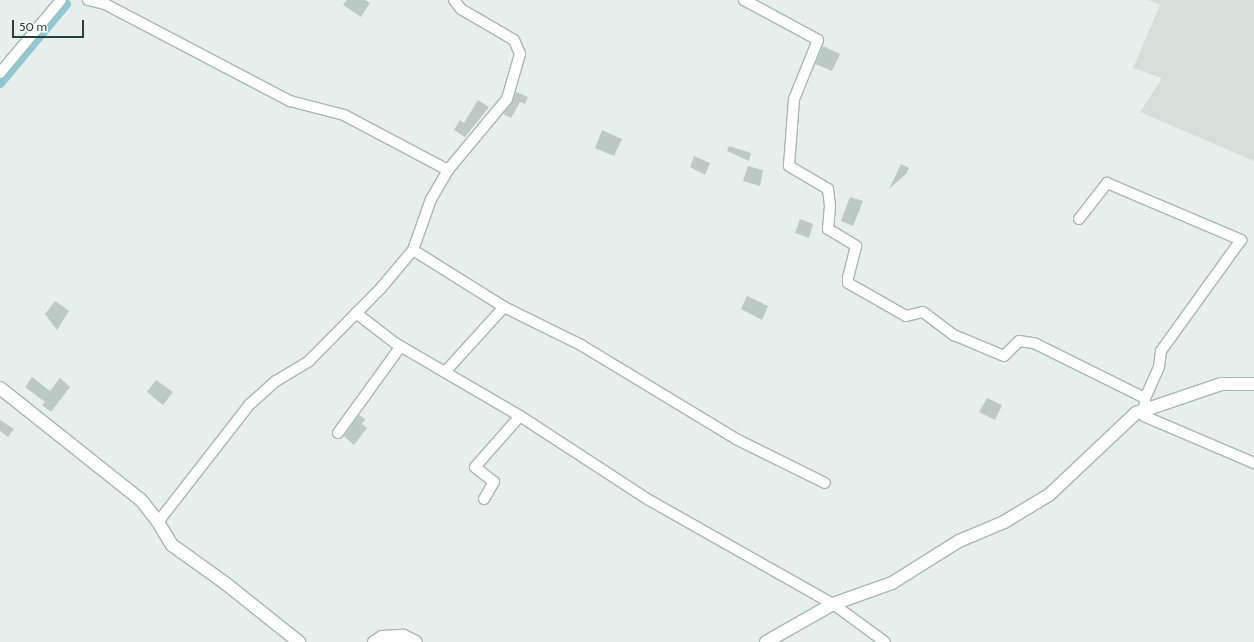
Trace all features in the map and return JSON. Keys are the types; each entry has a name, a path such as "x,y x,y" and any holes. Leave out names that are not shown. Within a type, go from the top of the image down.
{"street":[{"path":"0,73 61,0"},
{"path":"88,0 105,4 290,101 344,115 448,170"},
{"path":"158,522 249,405 276,382 309,362 413,250 431,199 448,170 507,99 520,54 514,40 461,9 454,0"},
{"path":"744,0 818,40 794,99 789,166 828,189 830,206 828,229 856,246 848,283 906,316 923,312 954,335 1004,356 1019,341 1034,343 1144,403 1221,384 1254,384"},
{"path":"766,642 833,604 892,583 959,541 1004,522 1049,495 1136,413 1144,403 1159,366 1161,351 1241,240 1107,183 1079,219"},
{"path":"413,250 504,306 581,345 736,440 825,483"},
{"path":"445,372 504,306"},
{"path":"356,313 401,346 520,416 649,500 833,604 885,642"},
{"path":"338,433 401,346"},
{"path":"0,388 141,500 158,522 172,545 225,583 299,642"},
{"path":"1144,403 1144,416 1254,463"},
{"path":"484,499 494,482 475,467 520,416"},
{"path":"374,642 382,637 404,636 416,642"}],"shaded area":[{"path":"1148,0 1254,0 1254,161 1140,112 1162,78 1133,68 1160,5"}],"building":[{"path":"347,0 365,0 370,3 361,17 343,5"},
{"path":"823,46 840,54 832,71 815,64"},
{"path":"516,92 528,97 525,104 520,102 511,118 503,114 512,103"},
{"path":"478,100 489,107 465,137 454,130 460,120 464,123"},
{"path":"602,130 622,139 614,156 595,148"},
{"path":"729,146 751,153 749,161 727,151"},
{"path":"694,156 710,163 705,175 690,167"},
{"path":"901,164 909,168 906,174 889,189"},
{"path":"748,166 763,170 760,186 743,181"},
{"path":"850,197 863,201 853,226 841,221"},
{"path":"800,219 813,224 809,238 795,233"},
{"path":"747,296 768,306 762,320 741,309"},
{"path":"55,301 69,311 57,330 45,314"},
{"path":"32,377 50,391 60,378 70,387 51,412 42,405 45,402 25,387"},
{"path":"156,380 173,392 163,405 147,392"},
{"path":"987,398 1002,405 995,420 979,412"},
{"path":"359,415 365,419 362,424 367,428 354,445 344,436"},
{"path":"0,420 14,429 8,437 0,431"}],"waterway":[{"path":"0,83 66,4"}]}
